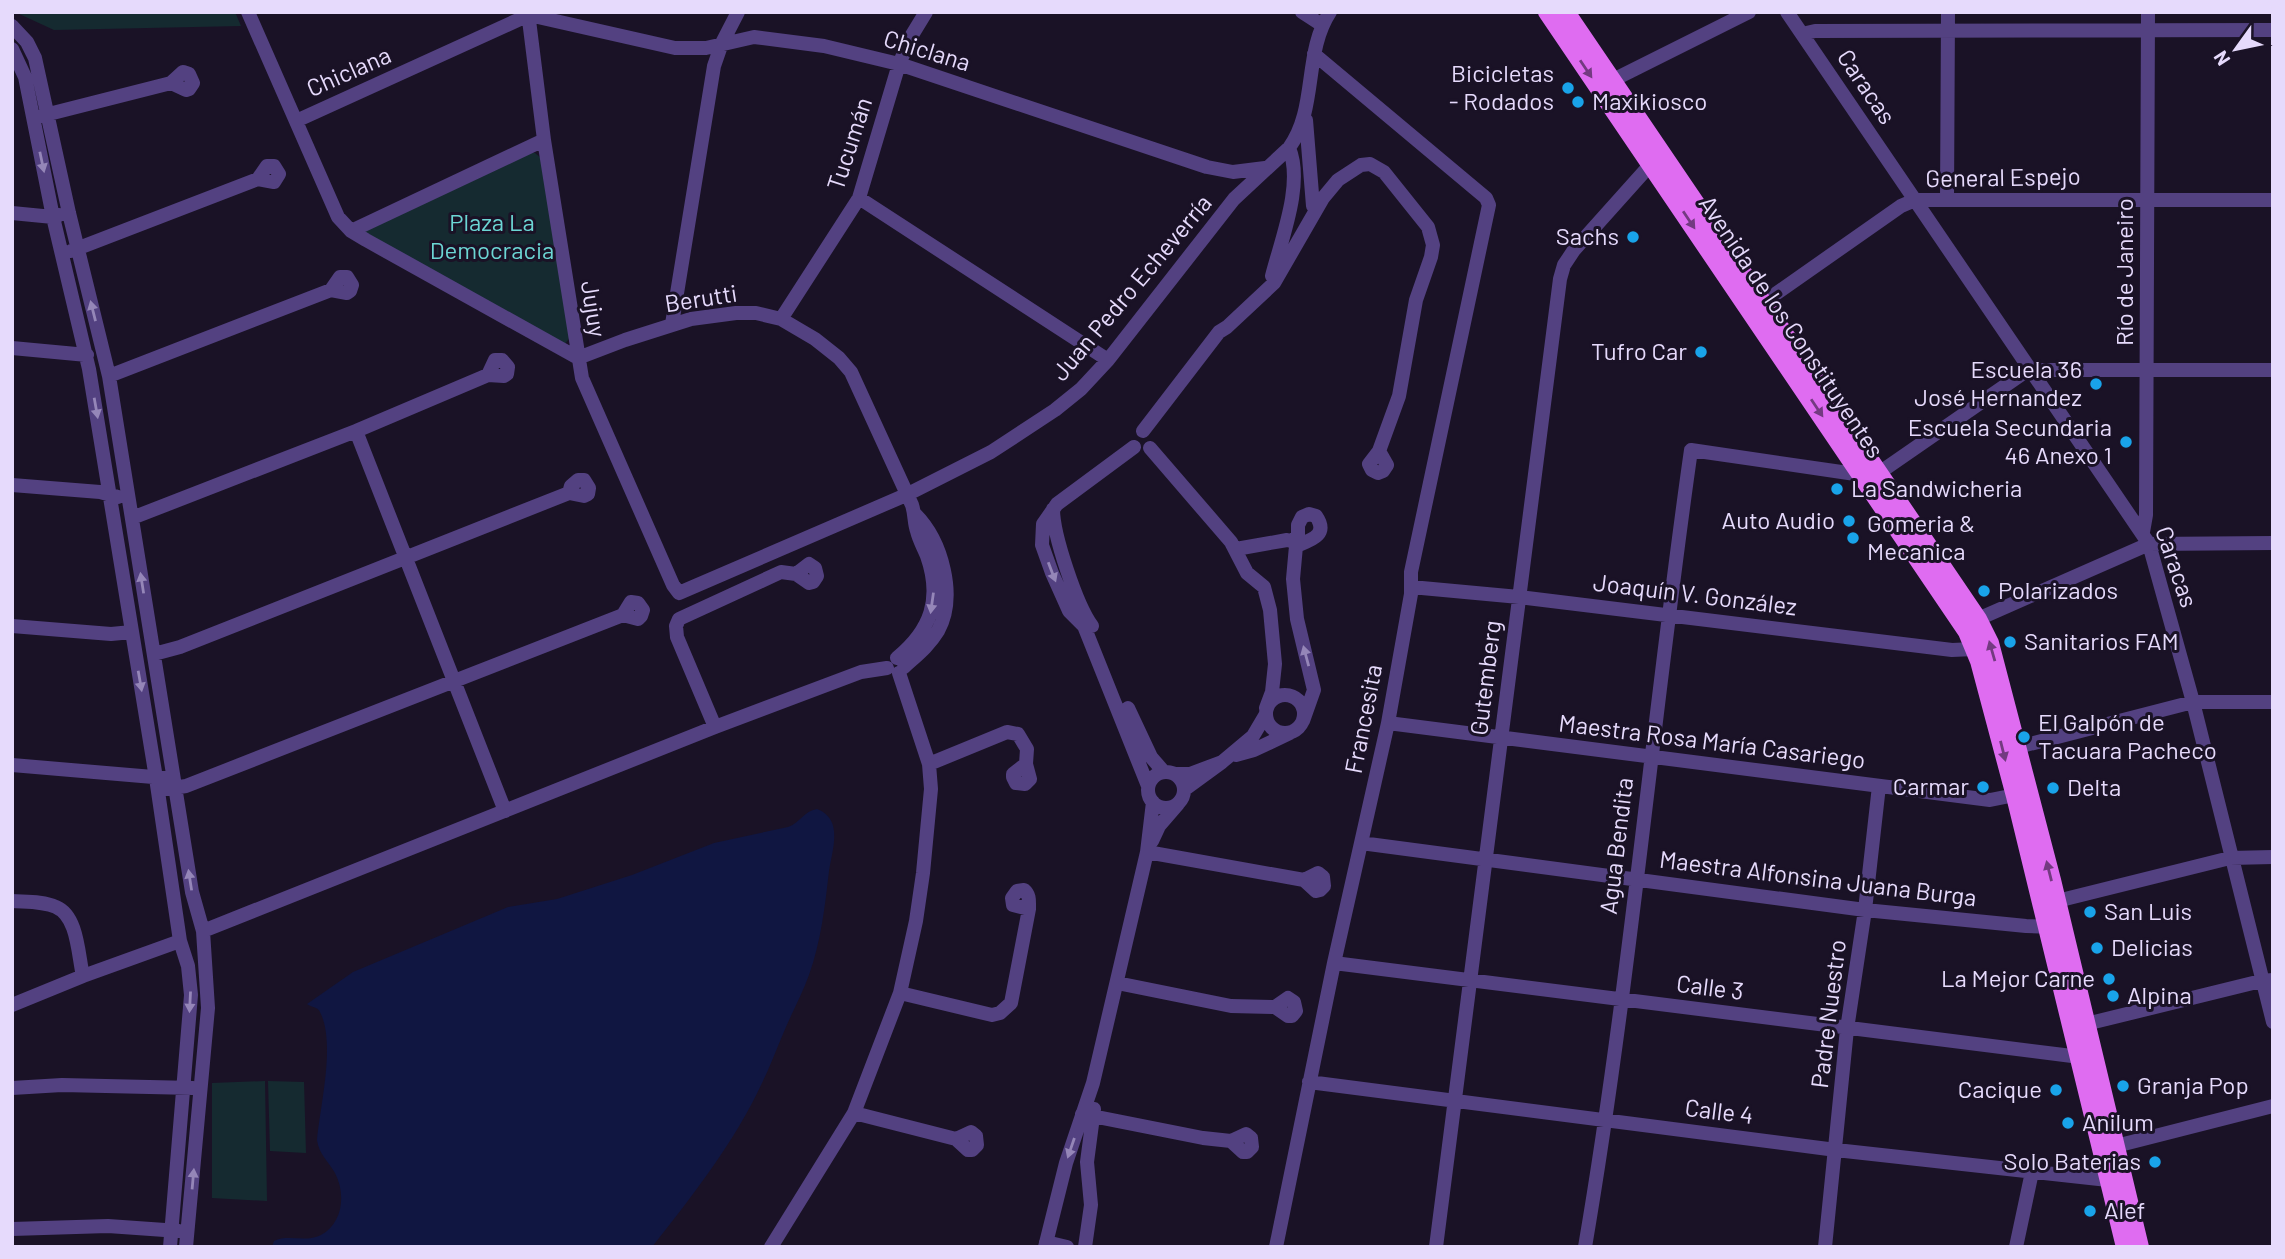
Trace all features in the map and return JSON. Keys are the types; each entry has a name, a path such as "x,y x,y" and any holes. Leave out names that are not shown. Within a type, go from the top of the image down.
{"main road":[{"name":"Avenida de los Constituyentes","path":"1547,12 1764,302 1871,474 1974,649 2022,794 2050,903 2080,1057 2109,1148"},
{"name":"Avenida de los Constituyentes","path":"1566,12 1613,80 1657,159 1871,474 1978,619 1990,643 2018,747 2022,794"},
{"name":"Avenida de los Constituyentes","path":"2055,927 2086,1024 2117,1181 2140,1247"},
{"name":"Avenida de los Constituyentes","path":"2117,1181 2125,1247"}],"street":[{"path":"248,12 338,216 351,231 578,358"},
{"path":"672,324 714,66 738,12"},
{"name":"Tucumán","path":"781,319 859,198 899,64 926,12"},
{"path":"1302,12 1326,18"},
{"path":"1613,80 1749,12"},
{"name":"Caracas","path":"1787,12 2146,538 2193,702 2230,858 2267,981 2273,1022"},
{"path":"1947,199 1948,12"},
{"name":"Río de Janeiro","path":"2146,538 2148,12"},
{"name":"Chiclana","path":"296,121 529,13 676,48 693,49 754,37 824,46 899,64 1198,164 1233,172 1267,168"},
{"name":"Jujuy","path":"529,13 544,140 582,378 673,585 679,593"},
{"name":"Juan Pedro Echeverría","path":"679,593 906,495 972,463 1010,441 1067,401 1108,360 1234,199 1296,139 1306,114 1314,54 1326,18"},
{"path":"12,26 27,42 35,58 25,76"},
{"path":"1802,34 1815,31 2273,30"},
{"path":"12,49 40,117 69,213 108,371 192,892 203,931 208,1008 187,1239 172,1230 83,1226 12,1229"},
{"name":"Francesita","path":"1276,1247 1334,963 1388,723 1411,587 1411,572 1489,205 1488,200 1314,54"},
{"path":"40,117 171,83"},
{"path":"1306,114 1312,214"},
{"path":"40,117 54,217 87,358 178,923 188,966 191,995 170,1247"},
{"path":"351,231 544,140"},
{"path":"1268,289 1294,185 1294,167 1289,148"},
{"name":"Gutemberg","path":"1436,1247 1562,271 1574,250 1657,159"},
{"path":"1148,438 1223,337 1227,327 1268,289 1323,198 1338,180 1361,164 1370,164 1384,172 1418,213 1432,237 1432,257 1416,300 1399,396 1379,451"},
{"path":"63,253 258,179"},
{"path":"859,198 1108,360"},
{"name":"General Espejo","path":"1764,302 1902,206 1915,201 2273,200"},
{"path":"1288,211 1300,201 1312,214"},
{"path":"1288,211 1295,225 1312,214"},
{"path":"12,213 54,217 69,213"},
{"path":"108,371 331,290"},
{"name":"Berutti","path":"578,358 672,324 736,313 756,313 781,319 839,358 850,372 915,514 916,529 933,577 932,607 926,626 897,667"},
{"path":"87,358 101,344"},
{"path":"12,348 87,358 108,371"},
{"path":"1871,474 2032,370 2273,369"},
{"path":"132,518 356,431 488,375"},
{"path":"356,431 506,811"},
{"path":"1147,852 1159,826 1184,794 1183,783 1151,757 1096,632 1084,620 1069,611 1042,545 1043,524 1053,509 1134,447 1134,435 1148,438 1236,549 1247,573 1261,582 1268,597 1275,664 1266,720 1278,733 1290,733"},
{"name":"Agua Bendita","path":"1585,1247 1606,1120 1652,758 1667,615 1691,450 1871,474"},
{"path":"12,485 100,492 128,499"},
{"path":"134,649 180,647 569,493"},
{"path":"1978,619 2146,538 2273,543"},
{"path":"1149,786 1154,776 1170,773 1190,774 1254,750 1296,731 1303,721 1314,690 1297,619 1293,579 1294,544 1282,541 1236,549"},
{"path":"715,727 677,637 676,626 679,619 781,572 796,574"},
{"name":"Joaquín V. González","path":"1411,587 1519,597 1952,650 1974,649"},
{"path":"12,765 157,784 199,781 622,615"},
{"path":"1084,620 1149,786 1150,797 1162,808 1178,804"},
{"path":"12,625 111,634 131,629 143,622 148,623"},
{"path":"203,931 715,727 861,672 897,667 929,764 930,803 916,921 900,993 853,1114 772,1247"},
{"path":"1185,789 1253,736 1269,703 1279,696 1297,699 1304,709 1303,721"},
{"path":"2018,747 2193,702 2273,702"},
{"name":"Maestra Rosa María Casariego","path":"1388,723 1990,800 2022,794"},
{"path":"929,764 1007,732 1018,734 1024,742 1028,756 1026,764"},
{"name":"Padre Nuestro","path":"1825,1247 1847,1029 1865,910 1879,786"},
{"path":"1086,1247 1091,1205 1087,1161 1088,1116 1093,1083 1147,852 1153,802"},
{"name":"Maestra Alfonsina Juana Burga","path":"1361,843 1865,910 2055,927"},
{"path":"1147,852 1304,880"},
{"path":"2050,903 2230,858 2273,857"},
{"path":"12,901 47,904 59,907 65,913 71,922 83,976"},
{"path":"900,993 992,1015 1000,1013 1011,1003 1029,909"},
{"path":"178,923 184,913 198,913"},
{"path":"12,1005 83,976 182,946"},
{"path":"182,946 194,956 205,948"},
{"name":"Calle 3","path":"1334,963 2080,1057"},
{"path":"2086,1024 2267,981"},
{"path":"1117,983 1212,1004 1275,1007"},
{"name":"Calle 4","path":"1309,1082 1836,1150 2117,1181"},
{"path":"12,1088 62,1085 201,1089"},
{"path":"2109,1148 2273,1106"},
{"path":"853,1114 956,1139"},
{"path":"1088,1116 1181,1136 1231,1141"},
{"path":"1067,1247 1045,1244 1066,1163 1088,1116"},
{"path":"2016,1247 2032,1172"}],"green space":[{"path":"15,12 235,12 241,26 54,30"},
{"name":"Plaza La Democracia","path":"527,153 535,153 541,158 570,337 565,344 365,231"},
{"path":"265,1081 267,1201 212,1198 212,1083"},
{"path":"268,1081 304,1082 306,1153 270,1151"}],"shaded area":[{"path":"817,809 831,820 834,845 820,936 806,982 765,1077 739,1127 652,1247 272,1247 274,1241 279,1239 321,1235 334,1223 340,1207 341,1190 338,1181 317,1140 326,1075 325,1025 319,1010 307,1004 353,972 508,907 557,899 632,875 714,843 788,827"}],"place":[{"name":"Bicicletas - Rodados","path":"1568,88"},
{"name":"Maxikiosco","path":"1578,102"},
{"name":"Sachs","path":"1633,237"},
{"name":"Tufro Car","path":"1701,352"},
{"name":"Escuela 36 José Hernandez","path":"2096,384"},
{"name":"Escuela Secundaria 46 Anexo 1","path":"2126,442"},
{"name":"La Sandwicheria","path":"1837,489"},
{"name":"Auto Audio","path":"1849,521"},
{"name":"Gomeria & Mecanica","path":"1853,538"},
{"name":"Polarizados","path":"1984,591"},
{"name":"Sanitarios FAM","path":"2010,642"},
{"name":"El Galpón de Tacuara Pacheco","path":"2024,737"},
{"name":"Carmar","path":"1983,787"},
{"name":"Delta","path":"2053,788"},
{"name":"San Luis","path":"2090,912"},
{"name":"Delicias","path":"2097,948"},
{"name":"La Mejor Carne","path":"2109,979"},
{"name":"Alpina","path":"2113,996"},
{"name":"Granja Pop","path":"2123,1086"},
{"name":"Cacique","path":"2056,1090"},
{"name":"Anilum","path":"2068,1123"},
{"name":"Solo Baterias","path":"2155,1162"},
{"name":"Alef","path":"2090,1211"}]}
